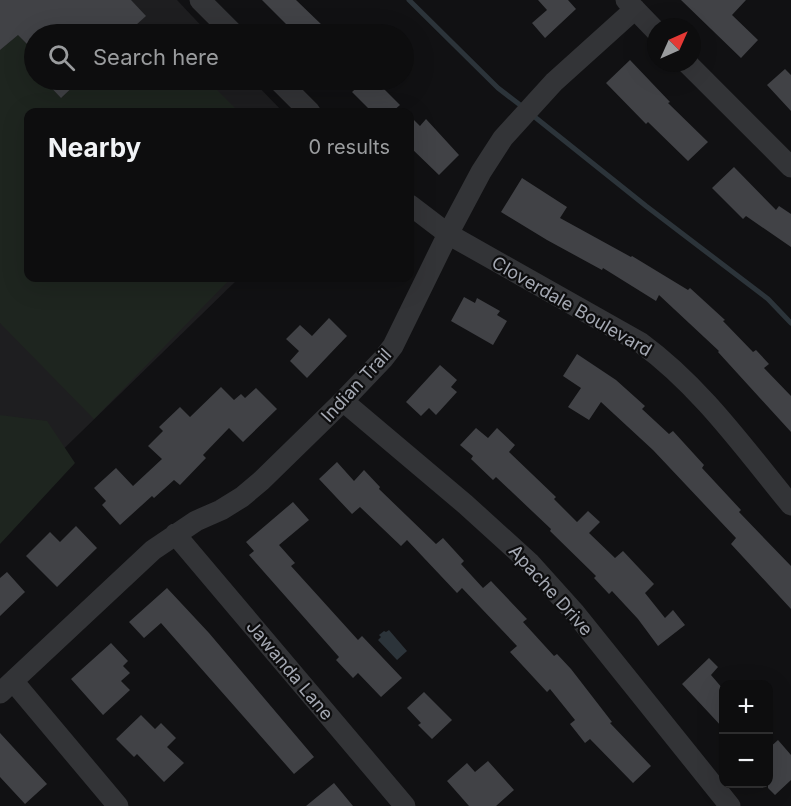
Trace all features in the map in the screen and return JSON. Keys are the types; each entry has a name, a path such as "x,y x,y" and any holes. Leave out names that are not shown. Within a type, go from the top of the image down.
{"street":[{"path":"200,0 224,24"},
{"path":"631,5 647,22"},
{"name":"Indian Trail","path":"7,687 136,564 175,534 242,497 343,401 383,359 393,346 481,172 503,138 527,110 631,5"},
{"path":"696,72 791,167"},
{"path":"288,90 306,108"},
{"name":"Cloverdale Boulevard","path":"414,208 448,234 641,344 668,363 696,390 791,505"},
{"name":"Apache Drive","path":"343,401 465,504 530,563 575,613 730,806"},
{"name":"Jawanda Lane","path":"175,534 405,806"},
{"path":"7,687 118,806"}],"shaded area":[{"path":"0,0 177,0 200,24 24,24 24,90 262,90 279,108 24,108 24,282 235,282 0,511"},
{"path":"18,35 24,41 24,90 53,90 61,98 69,90 217,90 235,108 24,108 24,282 227,282 94,419 0,323 0,50"},
{"path":"0,415 47,421 75,463 0,544"},
{"path":"389,630 407,651 397,660 378,640 381,637 379,635"}],"building":[{"path":"0,0 131,0 146,16 137,24 24,24 24,41 18,35 0,50"},
{"path":"262,0 296,0 321,24 286,24"},
{"path":"538,0 568,0 576,9 545,38 532,23 547,10"},
{"path":"681,0 746,0 732,15 758,40 741,58"},
{"path":"630,60 670,102 668,103 708,142 688,161 648,122 646,124 606,83"},
{"path":"785,69 791,75 791,111 767,85"},
{"path":"53,90 69,90 61,98"},
{"path":"354,90 385,90 400,105 397,108 368,108 352,92"},
{"path":"426,119 459,155 439,175 414,151 414,120 420,126"},
{"path":"734,167 776,210 779,206 791,214 791,247 746,216 743,219 712,188"},
{"path":"522,178 567,207 560,218 632,256 688,290 690,288 725,320 723,321 753,352 756,350 769,364 764,368 791,396 791,432 719,351 659,295 656,301 603,268 602,270 547,240 501,212"},
{"path":"464,297 475,303 477,298 500,311 497,315 507,321 493,345 451,321"},
{"path":"329,318 347,336 307,378 290,361 299,351 286,339 300,325 312,336"},
{"path":"577,354 616,380 645,406 642,409 669,434 673,431 704,465 702,468 741,510 739,512 791,566 791,609 731,544 736,538 653,450 601,402 589,420 568,407 581,388 563,376"},
{"path":"440,365 457,380 451,387 457,392 436,415 429,408 421,416 406,402"},
{"path":"221,387 234,400 241,394 245,398 256,388 277,409 243,442 229,428 203,455 206,458 180,485 174,480 120,525 102,505 106,501 94,488 116,468 133,486 162,459 148,446 163,431 159,427 180,407 190,417"},
{"path":"476,428 488,438 497,428 515,445 509,452 556,497 554,499 577,522 588,511 600,522 589,533 615,558 623,551 654,584 645,593 665,618 673,610 685,625 658,646 638,619 612,591 609,594 594,578 596,576 550,531 551,529 496,477 493,480 471,459 473,456 460,445"},
{"path":"337,462 354,481 364,470 380,487 379,489 436,544 443,538 464,561 461,564 483,588 491,581 527,619 523,622 554,656 557,654 571,669 612,722 610,723 651,766 633,783 590,739 585,743 570,724 575,720 550,689 547,692 510,652 517,646 462,588 457,593 407,540 401,546 360,507 352,514 319,479"},
{"path":"293,502 309,520 279,545 295,563 291,566 358,640 362,636 402,678 381,697 358,673 353,678 336,660 339,657 249,555 254,551 246,542"},
{"path":"76,526 97,548 57,587 26,556 50,532 60,542"},
{"path":"7,572 25,592 0,616 0,578"},
{"path":"167,588 209,633 314,757 294,774 161,623 144,638 129,622"},
{"path":"111,643 128,661 123,666 130,673 121,681 130,690 103,715 71,679"},
{"path":"709,658 718,667 711,675 719,684 719,724 682,684"},
{"path":"424,692 452,720 432,739 418,725 421,723 407,708"},
{"path":"141,715 155,729 161,723 176,738 167,747 184,763 164,782 137,754 134,757 116,739"},
{"path":"0,733 47,784 25,804 0,777"},
{"path":"778,740 791,755 791,780 775,795 768,788 773,788 773,744"},
{"path":"488,761 514,790 496,806 469,806 447,781 467,763 475,772"},
{"path":"334,783 353,806 306,806"}],"waterway":[{"path":"409,0 498,88 524,108"},
{"path":"531,114 768,299 791,323"}]}
